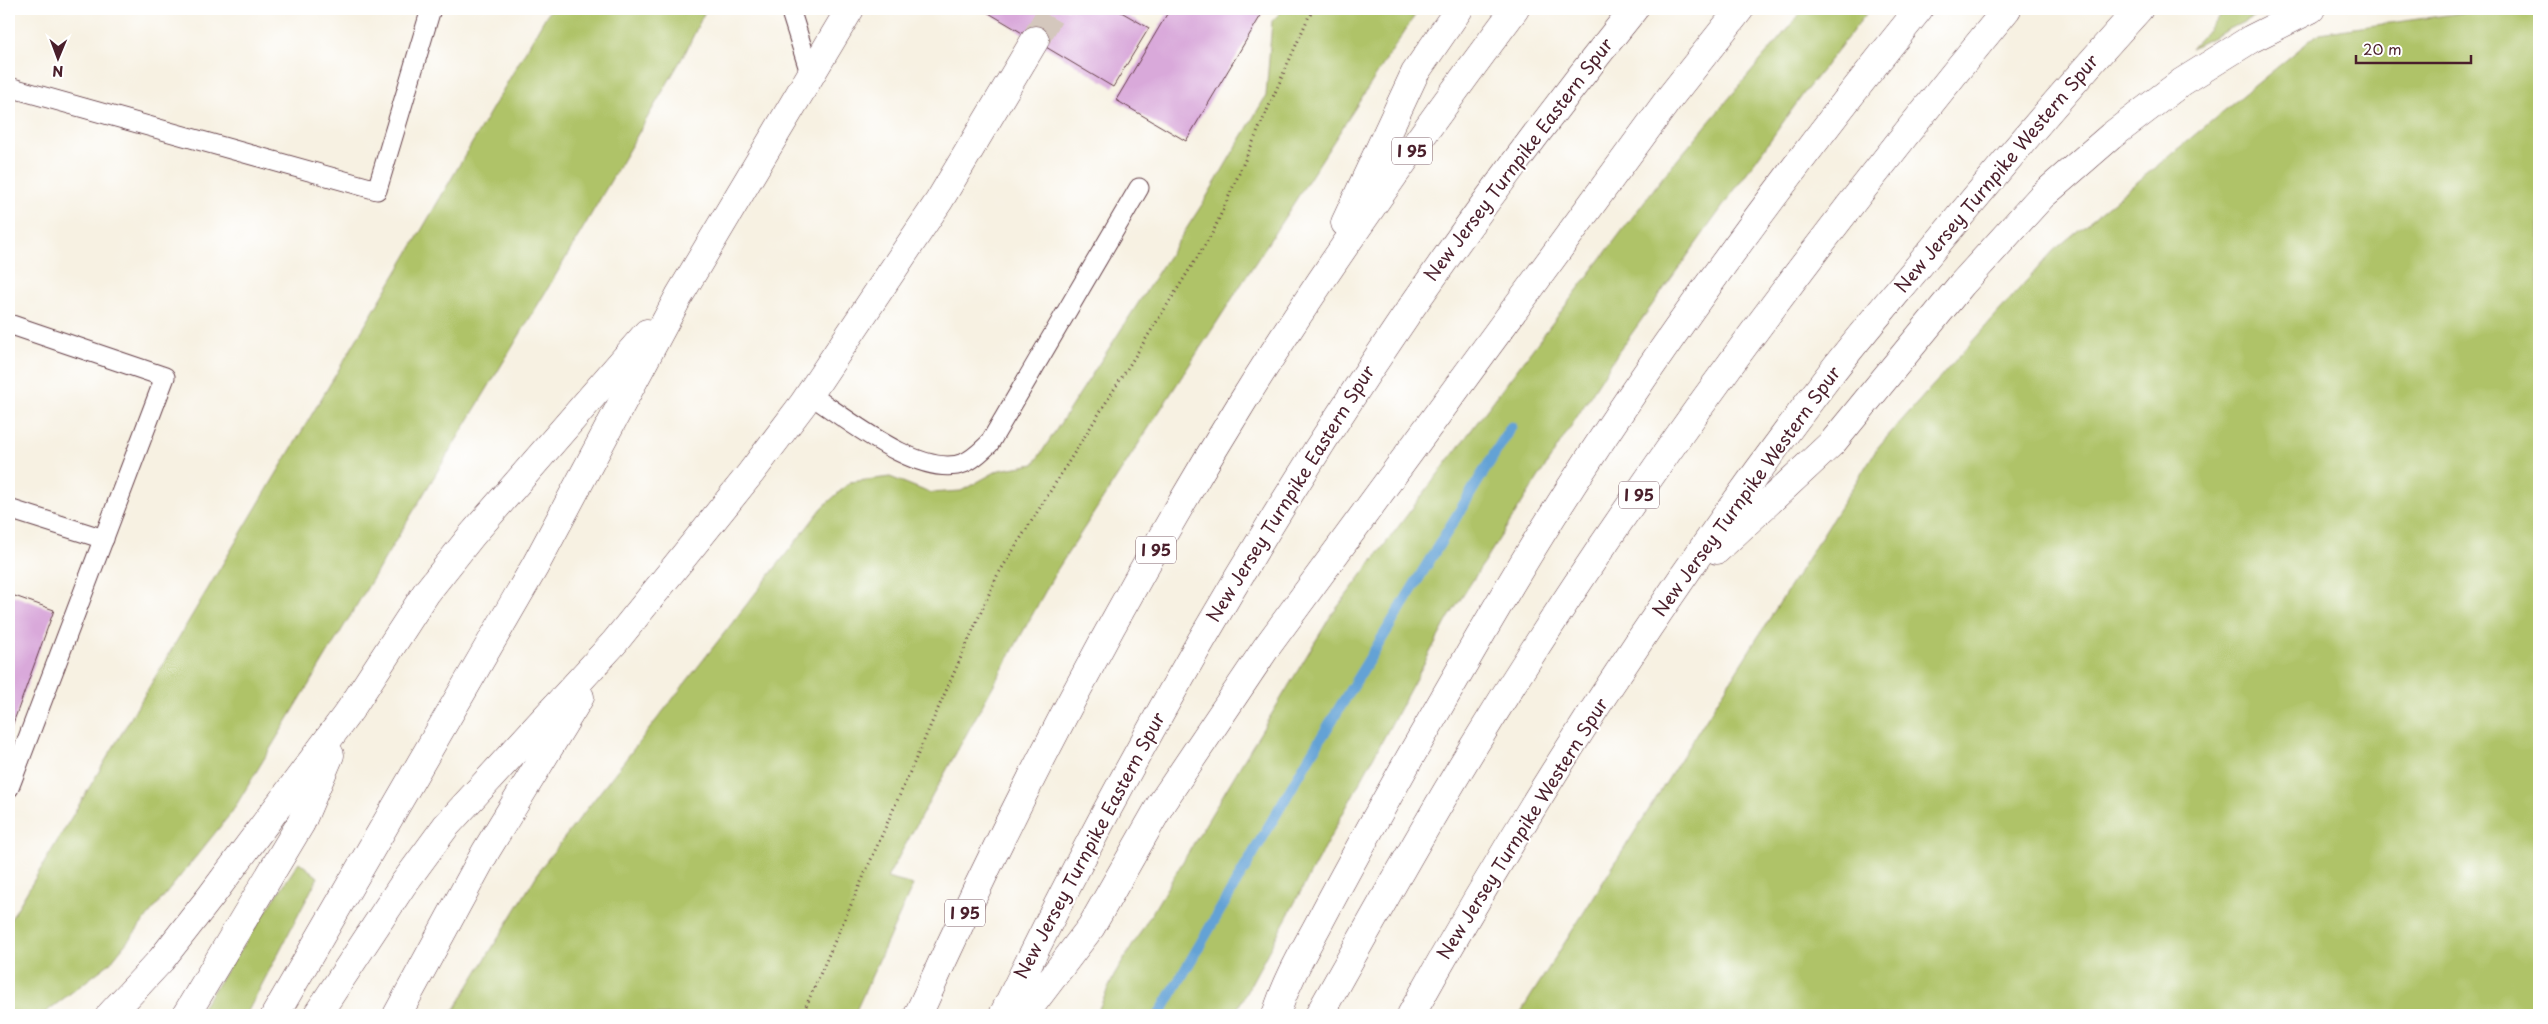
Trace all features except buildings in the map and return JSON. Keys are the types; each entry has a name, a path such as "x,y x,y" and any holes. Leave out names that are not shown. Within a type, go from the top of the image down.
{"highway":[{"path":"275,1015 535,566 679,296 850,9"},
{"path":"1312,295 1415,73 1459,9"},
{"name":"I 95","path":"918,1015 991,858 1114,625 1243,401 1312,295 1388,184 1515,9"},
{"name":"New Jersey Turnpike Eastern Spur","path":"1003,1015 1085,850 1147,734 1214,617 1337,416 1420,292 1582,74 1634,9"},
{"path":"1024,1015 1091,927 1162,804 1266,648 1671,96 1740,9"},
{"path":"1276,1015 1284,989 1331,899 1438,709 1548,522 1703,294 1822,133 1919,9"},
{"name":"I 95","path":"1319,1015 1382,901 1467,757 1567,599 1673,446 1821,242 2007,9"},
{"name":"New Jersey Turnpike Western Spur","path":"1411,1015 1538,800 1676,588 1830,373 1996,172 2139,9"},
{"path":"1676,588 1833,442 1962,284 2042,196 2111,136 2182,82 2251,39 2311,9"},
{"path":"317,1015 397,893 446,826 614,643 750,474 809,394 940,201 1035,40"},
{"path":"110,1015 161,960 212,896 350,710 426,593 452,560 679,296"},
{"path":"397,1015 486,851 614,643"},
{"path":"186,1015 301,823 350,710"},
{"path":"404,1015 419,973"}],"lane":[{"path":"9,87 377,190 431,9"},
{"path":"790,9 811,76"},
{"path":"809,394 887,445 932,466 964,463 978,455 989,444 1139,188"},
{"path":"9,324 165,377 9,788"},
{"path":"9,509 104,539"}],"path":[{"path":"802,1015 997,576 1213,232 1309,16 1315,9"}],"green space":[{"path":"550,9 706,9 685,53 557,273 232,812 110,963 42,1015 9,1015 9,922 407,255"},
{"path":"1284,9 1419,9 1057,570 887,878 913,885 854,1015 451,1015 543,865 822,508 850,482 890,477 930,493 961,491 999,470 1034,464 1203,203 1266,96 1272,21"},
{"path":"1804,9 1870,9 1804,93 1617,354 1448,619 1234,1015 1096,1015 1114,976 1330,617 1662,178"},
{"path":"2227,9 2270,9 2191,48"},
{"path":"2489,9 2539,9 2539,1015 1519,1015 1878,447 2053,251 2319,33"},
{"path":"299,862 318,877 246,1015 197,1015"}],"waterway":[{"path":"1159,1015 1307,761 1511,427"}],"tunnel":[{"path":"1035,40 1053,9"}]}
